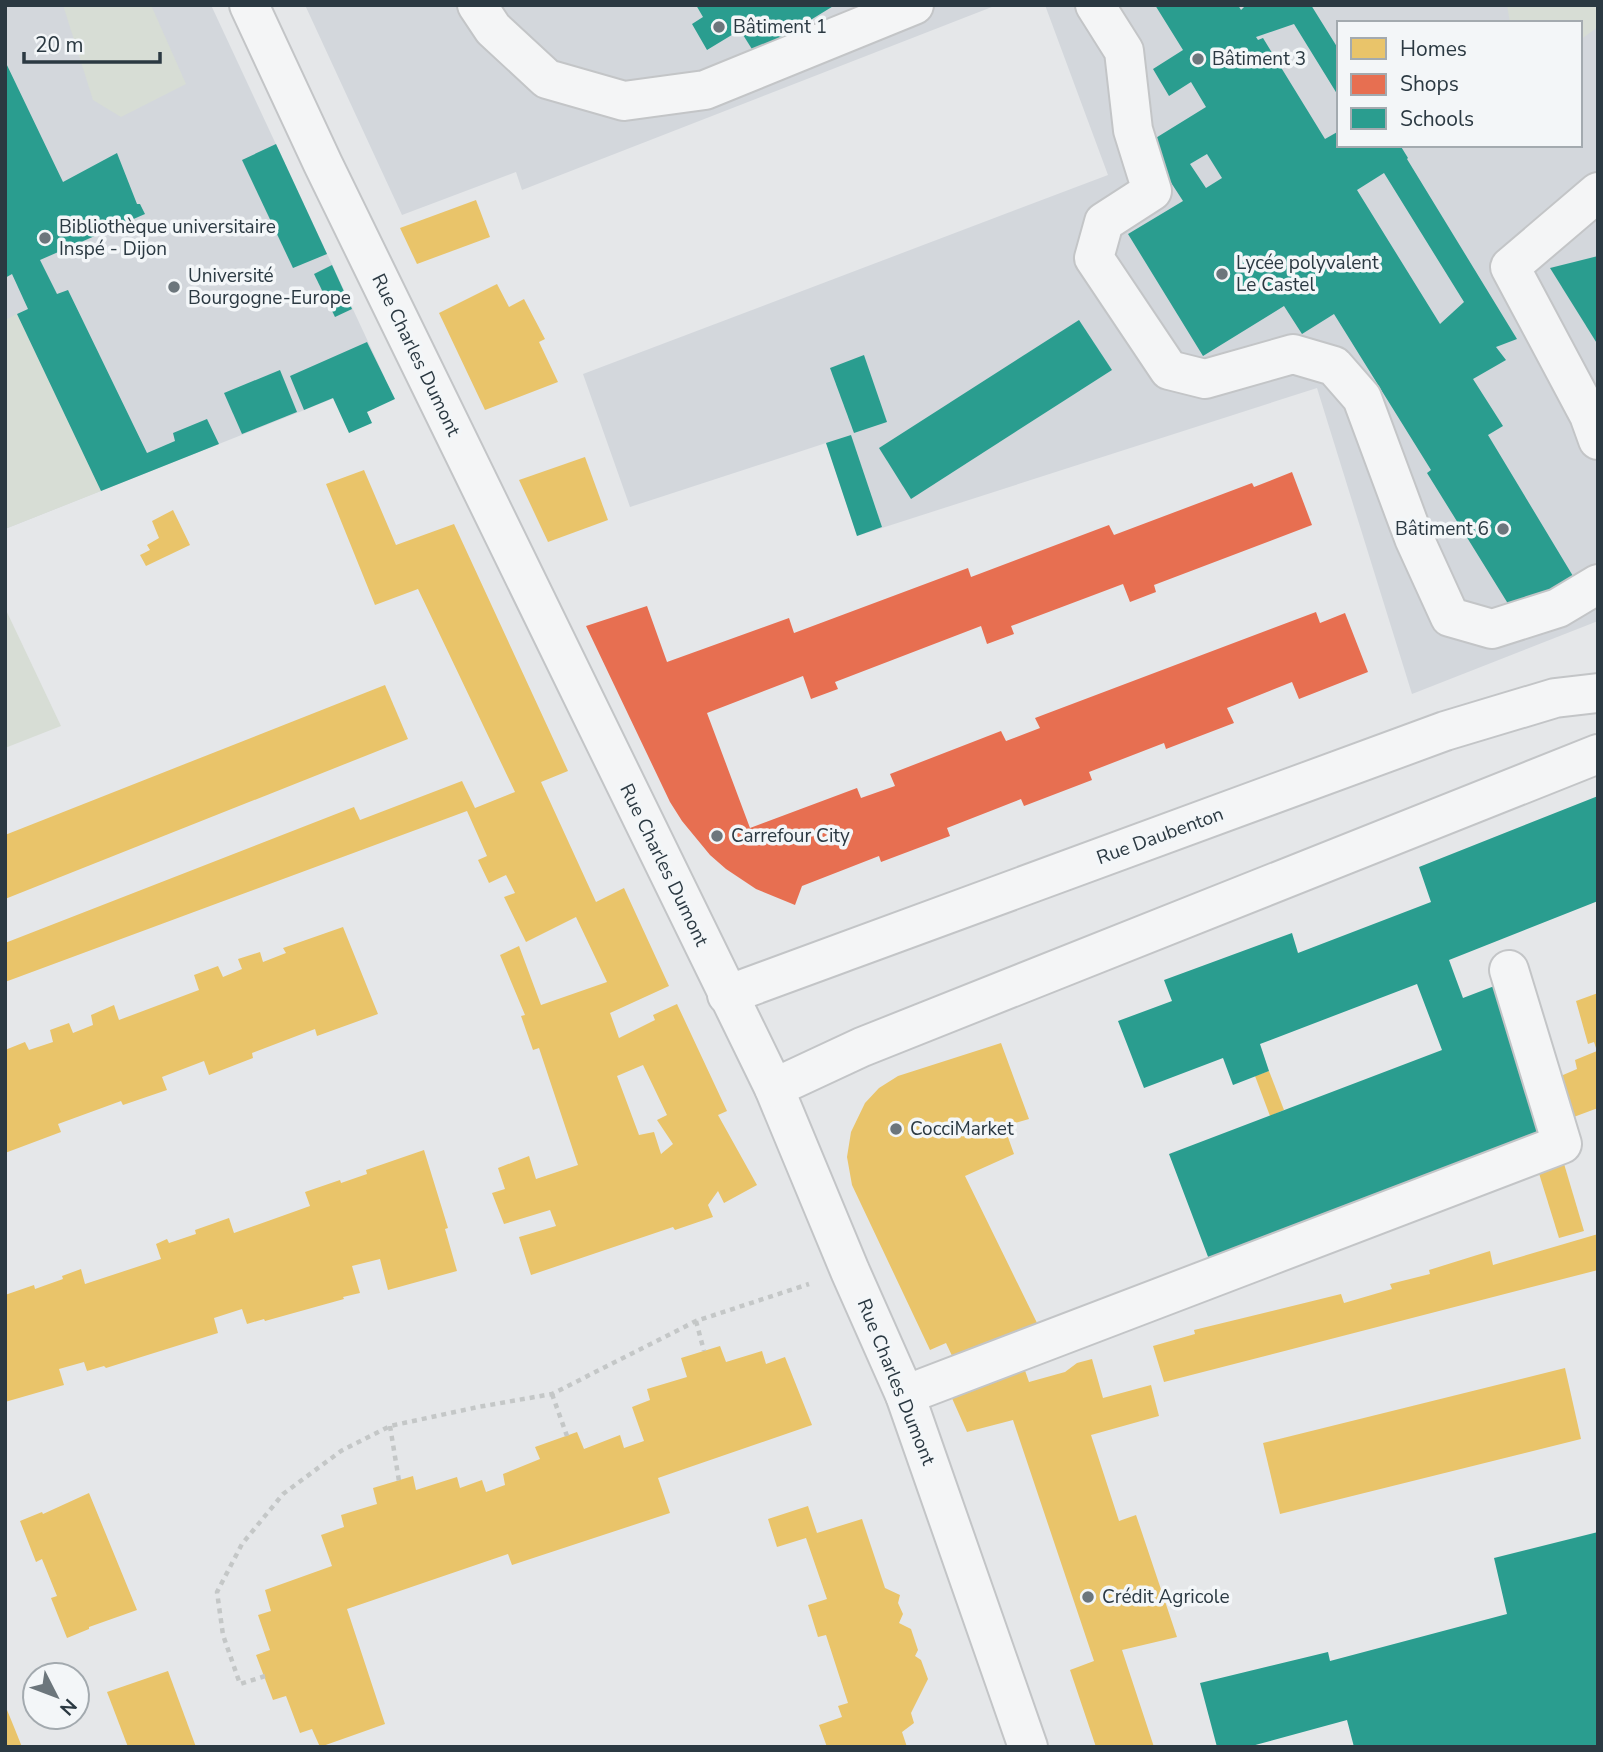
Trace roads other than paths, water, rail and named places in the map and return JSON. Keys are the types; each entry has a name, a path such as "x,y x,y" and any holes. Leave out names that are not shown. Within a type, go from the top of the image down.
{"street":[{"name":"Rue Charles Dumont","path":"249,5 329,176 774,1088 905,1395 1028,1747"},
{"path":"477,5 493,29 547,79 624,101 705,90 914,5"},
{"path":"1095,5 1124,51 1133,130 1152,191 1104,222 1094,258 1169,370 1205,379 1293,354 1334,366 1362,398 1414,538 1450,617 1492,629 1558,608 1598,584"},
{"path":"1595,422 1510,267 1598,192"},
{"name":"Rue Daubenton","path":"727,995 1445,732 1555,698 1598,693"},
{"path":"774,1088 875,1042 1598,754"},
{"path":"905,1395 1562,1144 1509,970"}],"place":[{"name":"Bâtiment 1","path":"719,27"},
{"name":"Bâtiment 3","path":"1198,59"},
{"name":"Bibliothèque universitaire Inspé - Dijon","path":"45,238"},
{"name":"Lycée polyvalent Le Castel","path":"1222,274"},
{"name":"Université Bourgogne-Europe","path":"174,287"},
{"name":"Bâtiment 6","path":"1503,529"},
{"name":"Carrefour City","path":"717,836"},
{"name":"CocciMarket","path":"896,1129"},
{"name":"Crédit Agricole","path":"1088,1597"}]}
